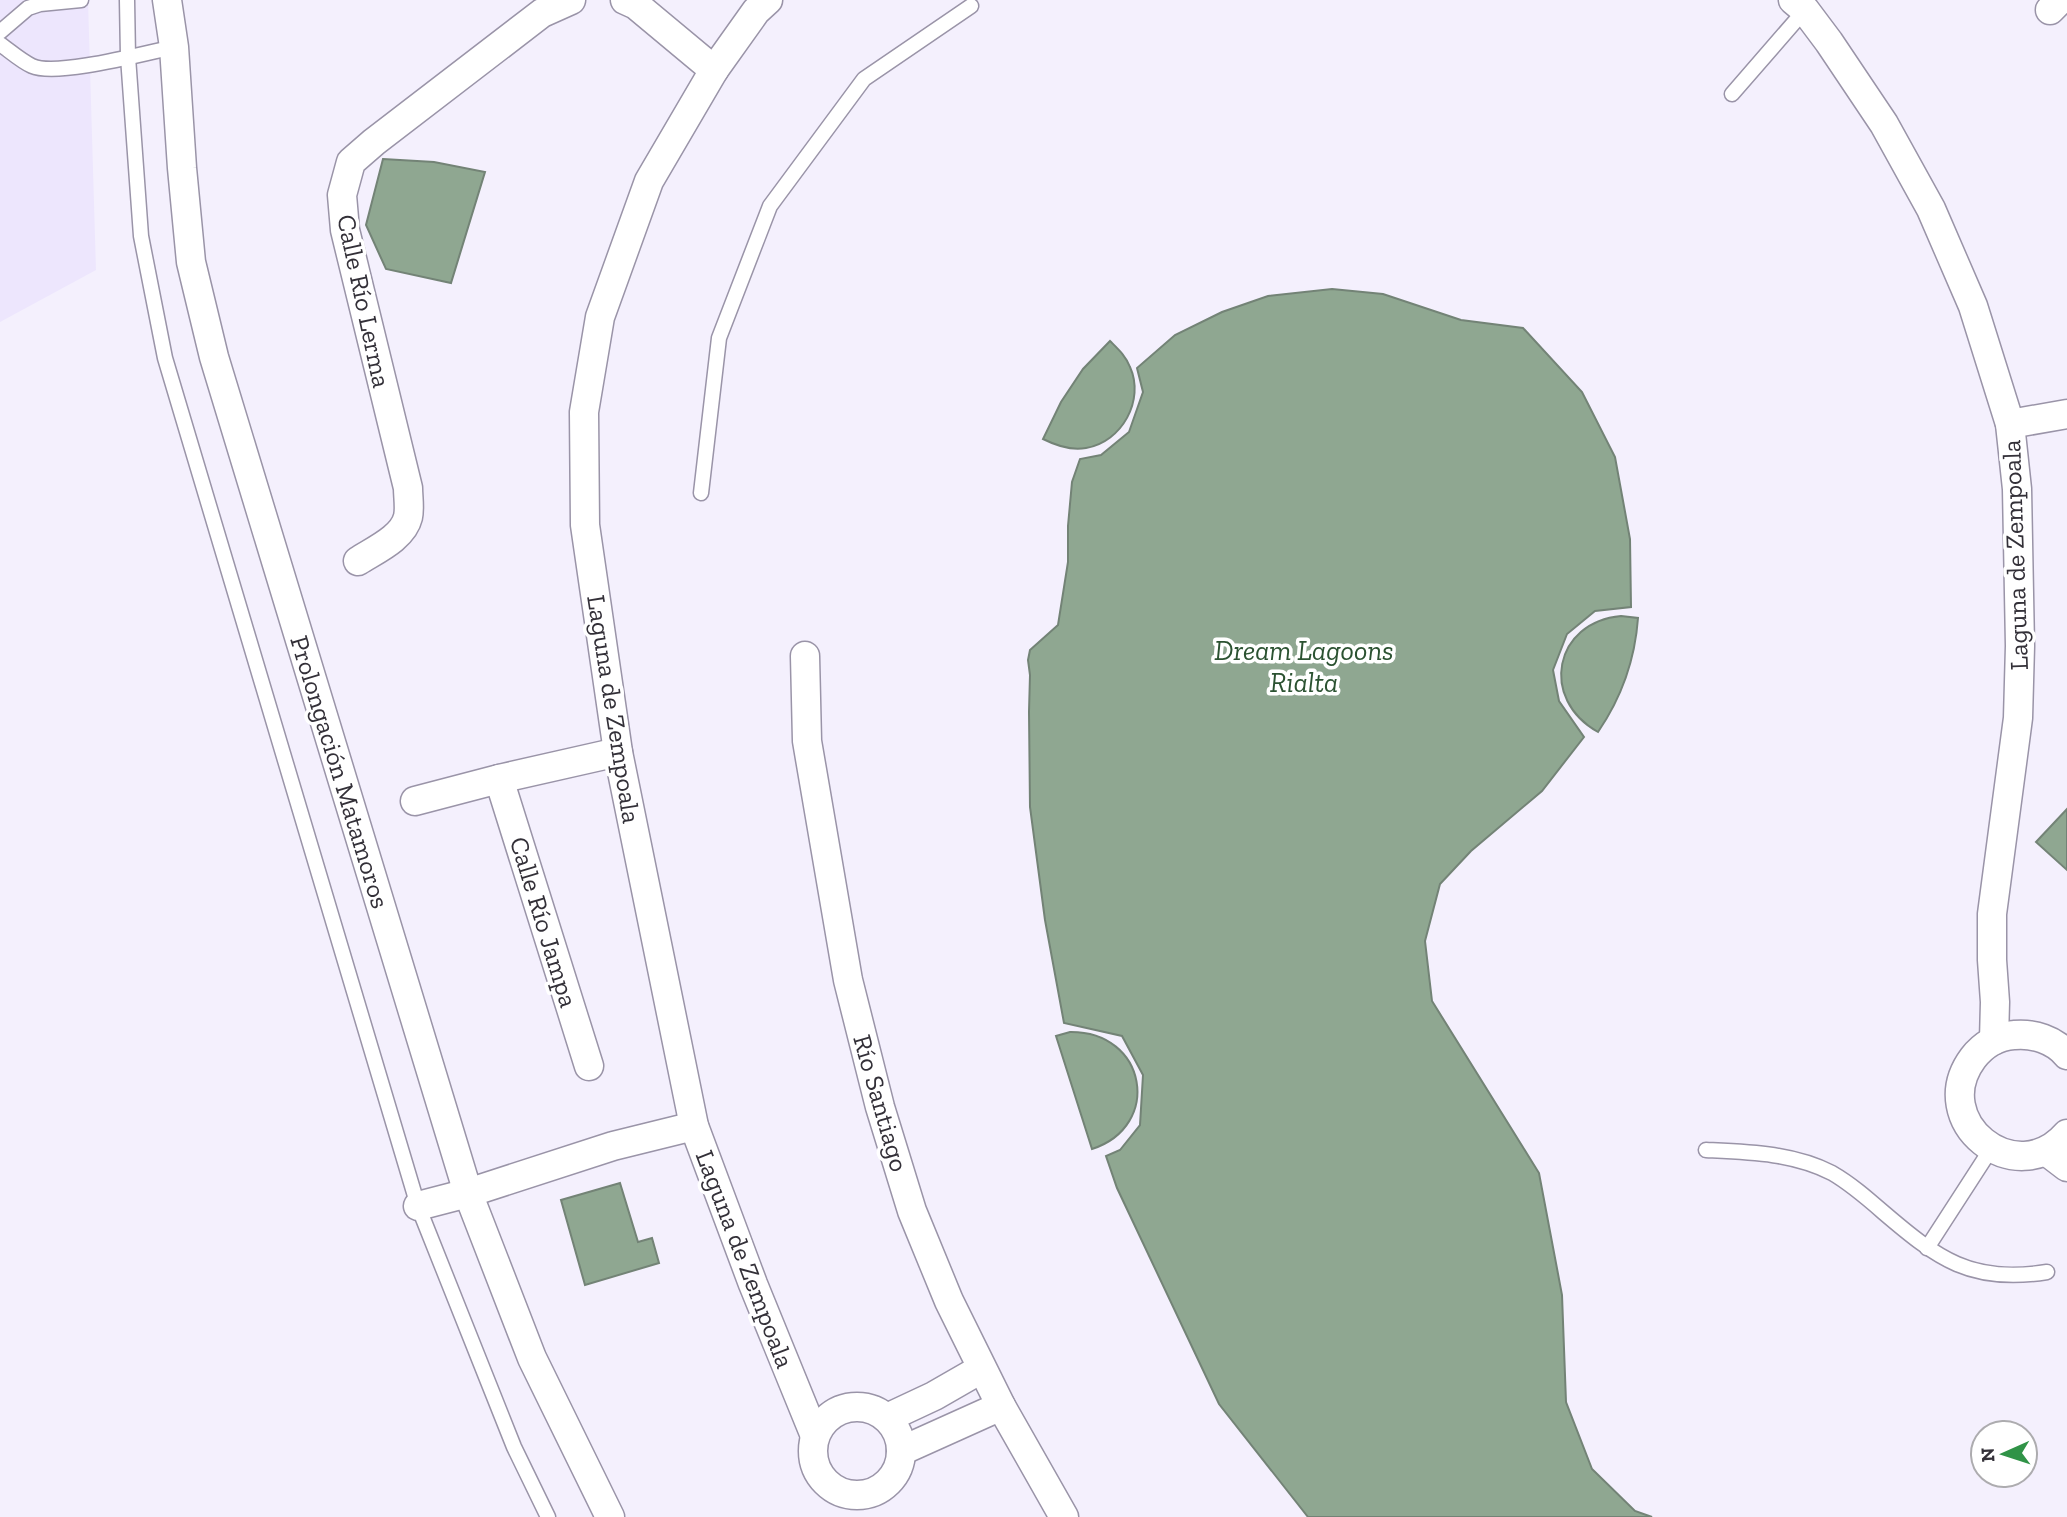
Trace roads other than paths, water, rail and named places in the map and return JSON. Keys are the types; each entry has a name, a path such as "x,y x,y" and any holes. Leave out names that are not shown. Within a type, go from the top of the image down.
{"street":[{"name":"Prolongación Matamoros","path":"167,0 174,47 191,262 214,357 468,1193 532,1357 610,1517"},
{"name":"Calle Río Lerma","path":"358,561 397,535 408,516 408,488 345,230 342,195 351,162 542,13 571,0"},
{"path":"625,0 636,5 714,70"},
{"name":"Laguna de Zempoala","path":"768,0 756,11 714,70 649,181 600,317 584,412 585,525 618,752 695,1126 753,1284 815,1436"},
{"name":"Laguna de Zempoala","path":"1799,5 1829,42 1884,124 1931,209 1973,306 2010,424 2017,489 2020,646 2018,718 1992,914 1994,1040"},
{"path":"2010,424 2067,414"},
{"name":"Río Santiago","path":"805,656 807,741 848,981 880,1107 912,1212 949,1301 981,1369 1065,1517"},
{"path":"415,801 618,752"},
{"name":"Calle Río Jampa","path":"499,779 589,1066"},
{"path":"2060,1151 2028,1156 2009,1155 1991,1149 1976,1137 1965,1121 1961,1083 1967,1066 1979,1051 1994,1040 2012,1035 2031,1035 2048,1040 2066,1051"},
{"path":"418,1206 468,1193 612,1146 695,1126"},
{"path":"887,1418 934,1396 981,1369"},
{"path":"861,1406 875,1410 887,1418 898,1433 901,1451 899,1466 891,1480 854,1506 822,1480 814,1466 812,1451 815,1436 822,1423 833,1413 846,1407 861,1406"},
{"path":"901,1451 1001,1406"}],"lane":[{"path":"0,32 28,8 40,4 81,0"},
{"path":"127,0 128,57 141,236 166,358 418,1206 514,1447 548,1517"},
{"path":"701,493 719,338 770,206 864,79 973,2"},
{"path":"1732,94 1799,5"},
{"path":"0,44 32,66 43,69 76,67 174,47"},
{"path":"1927,1248 1991,1149"},
{"path":"1706,1150 1759,1153 1813,1164 1857,1189 1927,1248 1960,1268 1979,1273 2024,1276 2047,1272"}],"water":[{"path":"383,159 434,162 485,172 451,283 386,269 366,225"},
{"name":"Dream Lagoons Rialta","path":"1332,289 1383,294 1461,320 1523,328 1582,392 1615,457 1630,539 1631,607 1595,611 1567,634 1553,670 1559,701 1584,737 1542,791 1471,851 1440,884 1425,941 1432,1001 1539,1173 1562,1295 1566,1402 1592,1469 1635,1511 1652,1517 1308,1517 1219,1404 1117,1188 1106,1156 1120,1150 1140,1125 1143,1075 1122,1036 1064,1023 1045,920 1030,807 1028,660 1030,650 1058,625 1068,562 1072,482 1080,459 1101,455 1129,432 1143,392 1137,368 1175,335 1222,312 1268,296"},
{"path":"1110,341 1126,359 1134,380 1135,393 1127,418 1110,437 1086,448 1064,447 1043,439 1061,402 1083,369"},
{"path":"1621,616 1638,618 1634,649 1620,692 1598,732 1579,718 1567,701 1562,682 1562,664 1569,647 1581,632 1598,621"},
{"path":"2067,809 2067,870 2036,842"},
{"path":"1070,1032 1096,1036 1116,1047 1130,1063 1136,1081 1137,1102 1129,1121 1115,1137 1092,1149 1056,1036"},
{"path":"620,1183 638,1242 652,1238 659,1263 585,1285 561,1200"}]}
